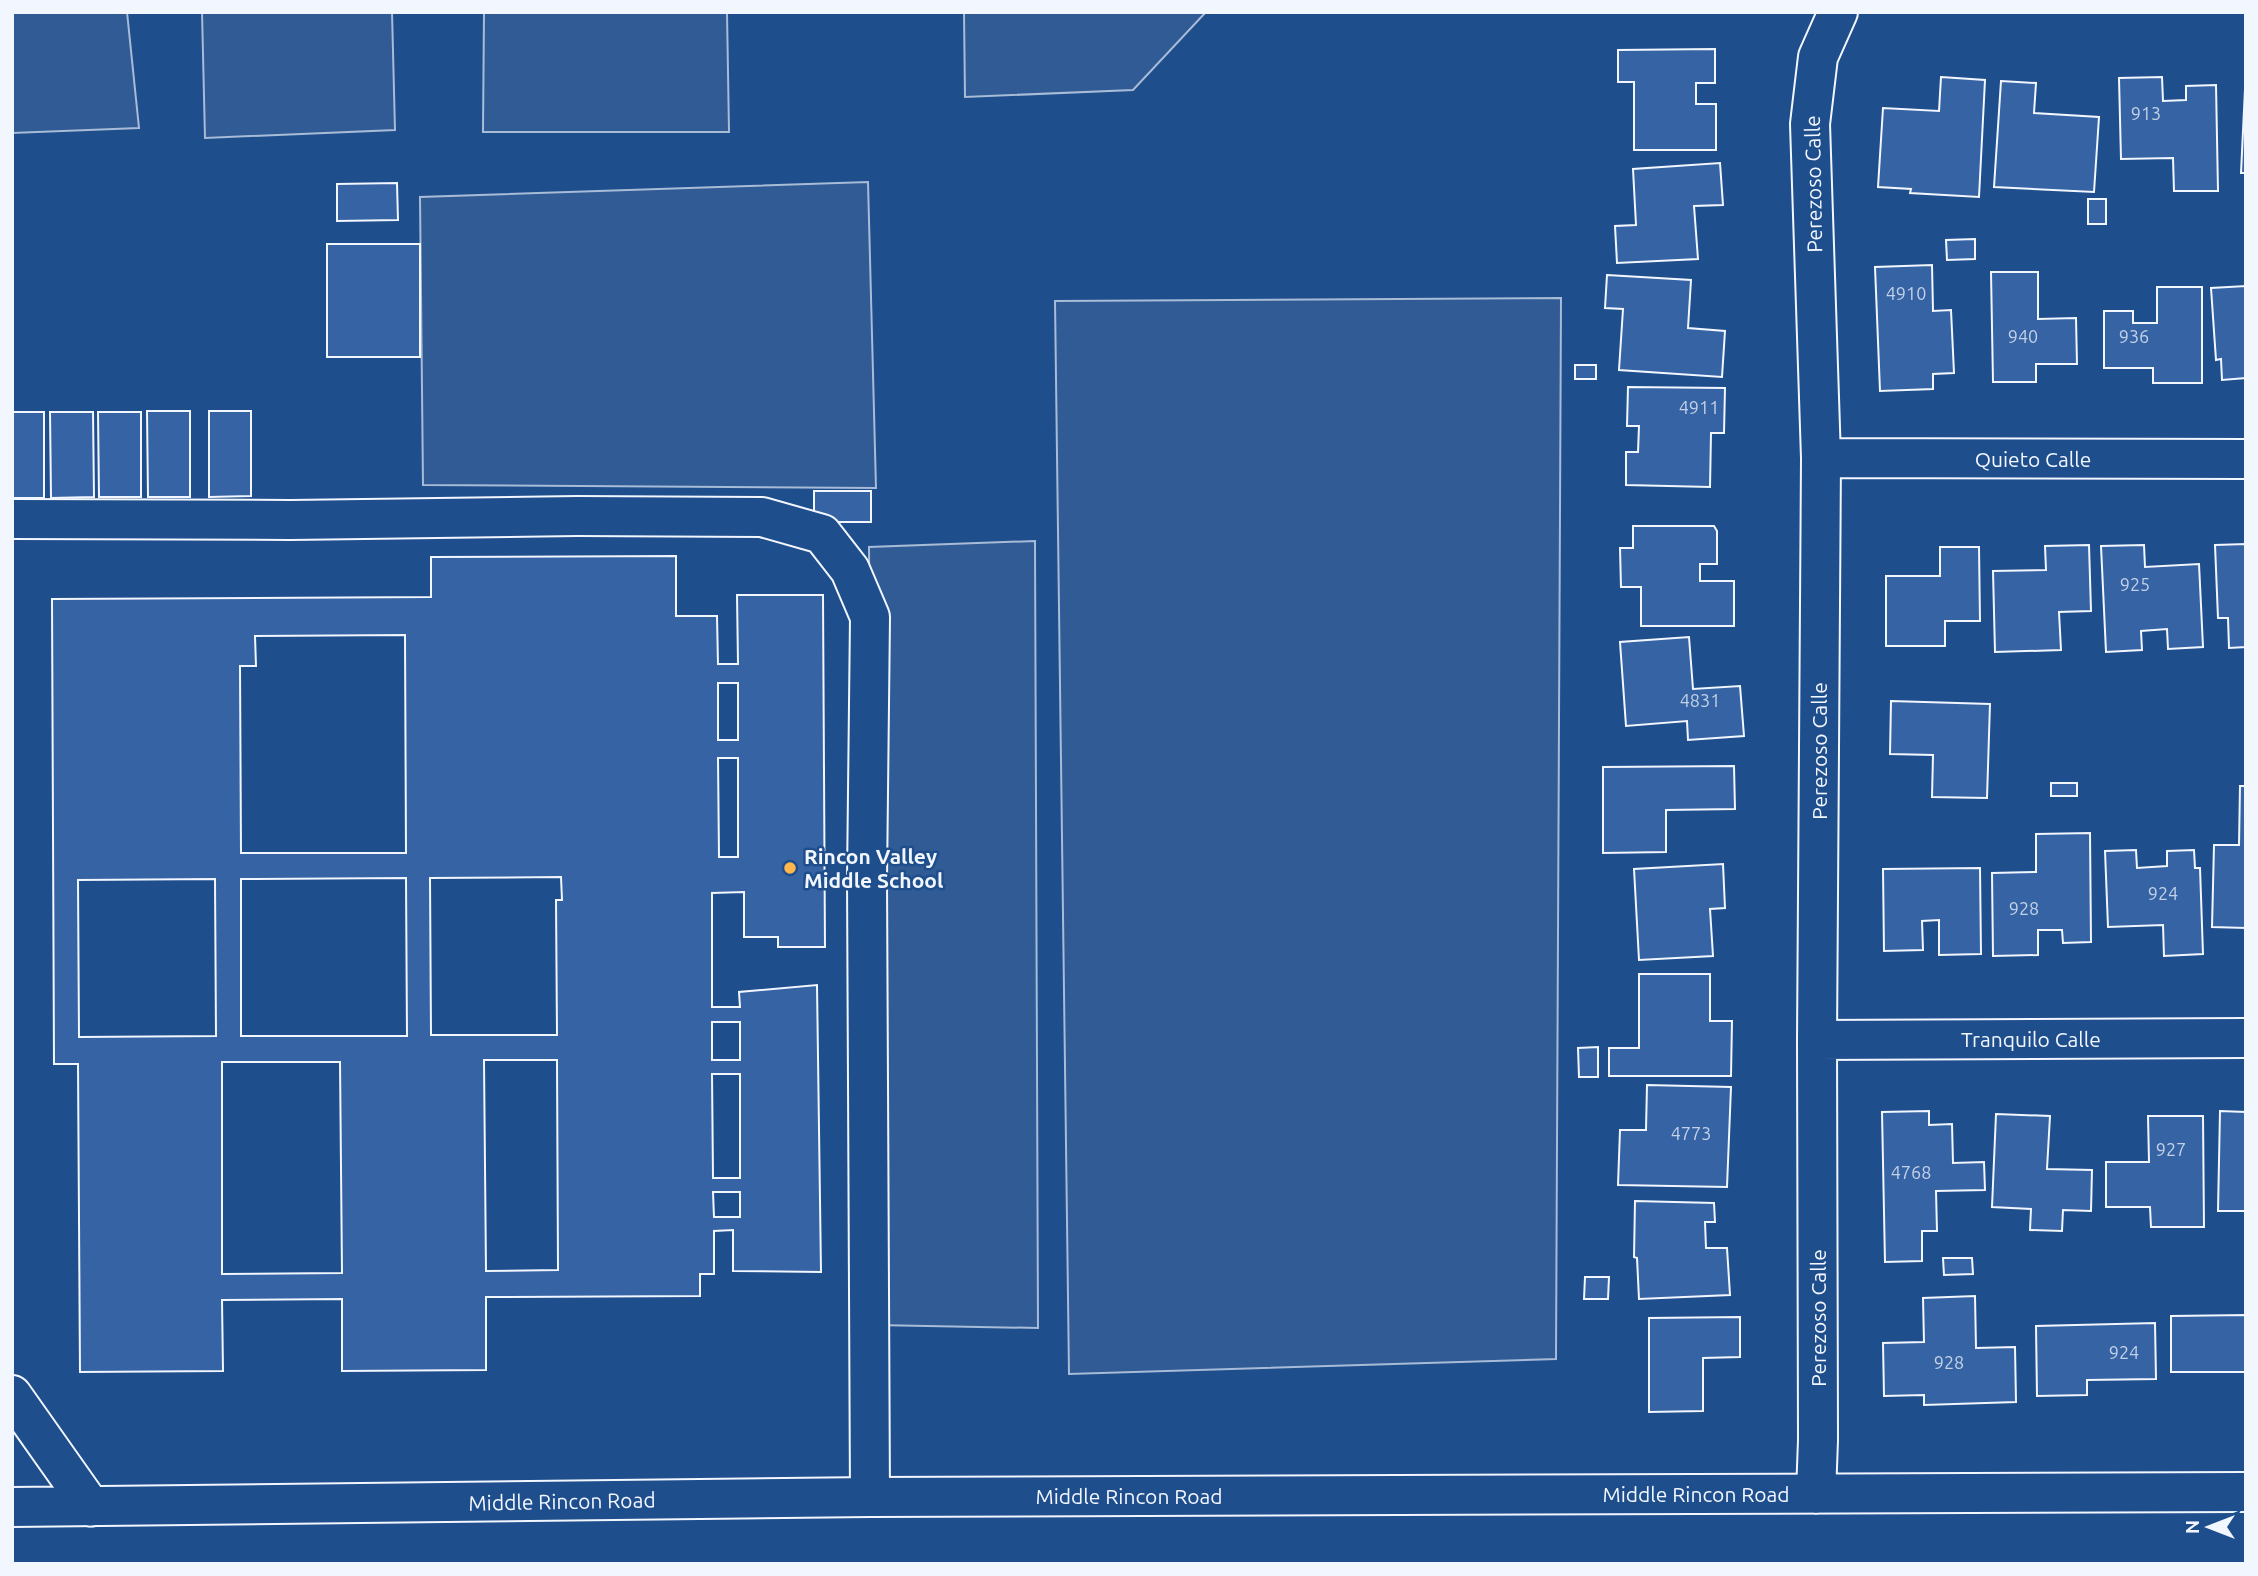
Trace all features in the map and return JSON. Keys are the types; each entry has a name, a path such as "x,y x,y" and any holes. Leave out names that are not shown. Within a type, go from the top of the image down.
{"street":[{"name":"Perezoso Calle","path":"1816,1494 1821,458 1810,124 1818,57 1838,12"},
{"name":"Quieto Calle","path":"1821,458 2246,459"},
{"path":"12,519 762,517 822,534 850,570 870,617 867,879 870,1497"},
{"name":"Tranquilo Calle","path":"1817,1040 2246,1038"},
{"path":"12,1395 90,1507"},
{"name":"Middle Rincon Road","path":"12,1507 870,1497 2246,1492"}],"shaded area":[{"path":"12,12 127,12 139,128 12,133"},
{"path":"202,12 392,12 395,130 205,138"},
{"path":"484,12 727,12 729,132 483,132"},
{"path":"964,12 1206,12 1133,90 965,97"},
{"path":"868,182 876,488 423,485 420,197"},
{"path":"1561,298 1556,1359 1069,1374 1055,301"},
{"path":"1035,541 1038,1328 875,1325 869,547"}],"building":[{"path":"1715,49 1715,83 1696,83 1696,104 1716,104 1716,150 1634,150 1634,82 1618,82 1618,50"},
{"path":"1941,77 1985,80 1979,197 1910,193 1911,189 1878,187 1883,108 1939,111"},
{"path":"2162,77 2163,101 2186,100 2186,86 2216,85 2218,191 2174,191 2173,158 2121,159 2119,78"},
{"path":"2001,81 2036,83 2034,113 2099,117 2094,192 1994,187"},
{"path":"2245,89 2246,173 2241,173"},
{"path":"1720,163 1723,205 1694,206 1698,259 1617,263 1615,226 1636,225 1633,169"},
{"path":"397,183 398,220 337,221 337,184"},
{"path":"2088,199 2106,199 2106,224 2088,224"},
{"path":"1975,239 1975,259 1947,260 1946,240"},
{"path":"327,244 420,244 420,357 327,357"},
{"path":"1932,265 1933,311 1951,310 1954,373 1933,374 1933,389 1880,391 1875,267"},
{"path":"1991,272 2038,272 2038,319 2076,318 2077,364 2036,364 2036,382 1993,382"},
{"path":"1607,275 1691,280 1688,328 1725,331 1722,377 1619,370 1623,309 1605,308"},
{"path":"2246,286 2246,378 2222,380 2221,359 2216,360 2211,288"},
{"path":"2157,287 2202,287 2202,383 2153,383 2153,368 2104,368 2104,311 2133,311 2133,323 2157,323"},
{"path":"1575,365 1596,365 1596,379 1575,379"},
{"path":"1628,387 1725,388 1724,433 1711,433 1710,487 1626,485 1626,452 1638,452 1639,426 1627,426"},
{"path":"147,411 190,411 190,497 148,497"},
{"path":"209,411 251,411 251,496 209,497"},
{"path":"12,412 44,412 44,498 12,498"},
{"path":"50,412 93,412 94,497 51,498"},
{"path":"98,412 141,412 141,497 99,497"},
{"path":"814,491 871,491 871,522 814,522"},
{"path":"1633,526 1714,526 1717,531 1717,564 1700,564 1700,581 1734,581 1734,626 1641,626 1641,587 1621,587 1620,548 1633,548"},
{"path":"2246,544 2246,647 2229,648 2228,618 2218,618 2215,545"},
{"path":"2089,545 2091,611 2059,612 2061,650 1995,652 1993,571 2046,570 2045,546"},
{"path":"2144,545 2145,567 2199,564 2203,647 2168,649 2167,629 2141,631 2142,650 2106,652 2101,546"},
{"path":"1940,547 1979,547 1980,621 1945,621 1945,646 1886,646 1886,576 1940,576"},
{"path":"676,556 676,616 717,616 718,664 738,664 737,595 823,595 825,947 778,947 778,937 744,937 744,892 712,893 712,1007 740,1007 739,992 817,985 821,1272 733,1271 733,1230 714,1231 714,1274 700,1274 700,1296 486,1297 486,1370 342,1371 342,1299 222,1300 223,1371 80,1372 78,1064 54,1064 52,599 431,597 431,557","holes":["405,635 406,853 241,853 240,666 256,666 255,636","718,683 738,683 738,740 718,740","718,758 738,758 738,857 719,857","561,877 562,900 556,900 557,1035 431,1035 430,878","406,878 407,1036 241,1036 241,879","215,879 216,1036 79,1037 78,880","712,1022 740,1022 740,1060 712,1060","484,1060 557,1060 558,1270 486,1271","222,1062 340,1062 342,1273 222,1274","712,1074 740,1074 740,1178 713,1178","713,1192 740,1192 740,1217 714,1217"]},
{"path":"1689,637 1693,689 1740,686 1744,736 1688,740 1687,721 1626,726 1620,642"},
{"path":"1891,701 1990,704 1987,798 1932,797 1933,755 1890,754"},
{"path":"1734,766 1735,809 1666,810 1666,852 1603,853 1603,767"},
{"path":"2051,783 2077,783 2077,796 2051,796"},
{"path":"2240,786 2246,786 2246,928 2212,927 2214,845 2239,845"},
{"path":"2090,833 2091,942 2063,943 2062,930 2038,930 2038,955 1993,956 1992,873 2036,872 2036,834"},
{"path":"2136,850 2137,868 2167,866 2167,851 2194,850 2195,868 2200,868 2203,954 2164,956 2163,925 2108,927 2105,851"},
{"path":"1723,864 1725,908 1710,909 1713,956 1639,960 1634,869"},
{"path":"1980,868 1981,954 1939,955 1939,920 1922,921 1923,950 1884,951 1883,869"},
{"path":"1639,974 1710,974 1710,1021 1732,1021 1731,1076 1609,1076 1609,1048 1639,1048"},
{"path":"1598,1047 1598,1077 1579,1077 1578,1048"},
{"path":"1647,1085 1731,1087 1727,1187 1618,1185 1620,1130 1646,1130"},
{"path":"1929,1111 1929,1125 1952,1124 1953,1163 1984,1162 1985,1190 1936,1191 1937,1231 1922,1231 1922,1261 1885,1262 1882,1112"},
{"path":"2220,1111 2246,1112 2246,1211 2218,1211"},
{"path":"1996,1114 2050,1116 2047,1169 2092,1170 2091,1211 2063,1210 2062,1231 2030,1230 2031,1209 1992,1207"},
{"path":"2148,1116 2203,1116 2204,1227 2151,1227 2150,1207 2106,1207 2106,1162 2149,1162"},
{"path":"1635,1201 1714,1203 1715,1222 1705,1222 1706,1248 1727,1248 1730,1295 1639,1299 1637,1258 1634,1257"},
{"path":"1943,1258 1972,1258 1973,1274 1944,1275"},
{"path":"1585,1277 1609,1277 1608,1299 1584,1299"},
{"path":"1975,1296 1976,1348 2015,1347 2016,1402 1924,1405 1924,1395 1884,1396 1883,1343 1924,1342 1923,1298"},
{"path":"2246,1315 2246,1372 2171,1372 2171,1316"},
{"path":"1740,1317 1740,1357 1703,1358 1703,1411 1649,1412 1649,1318"},
{"path":"2155,1323 2156,1379 2087,1380 2087,1395 2037,1396 2036,1326"}],"place":[{"name":"Rincon Valley Middle School","path":"790,868"}]}
